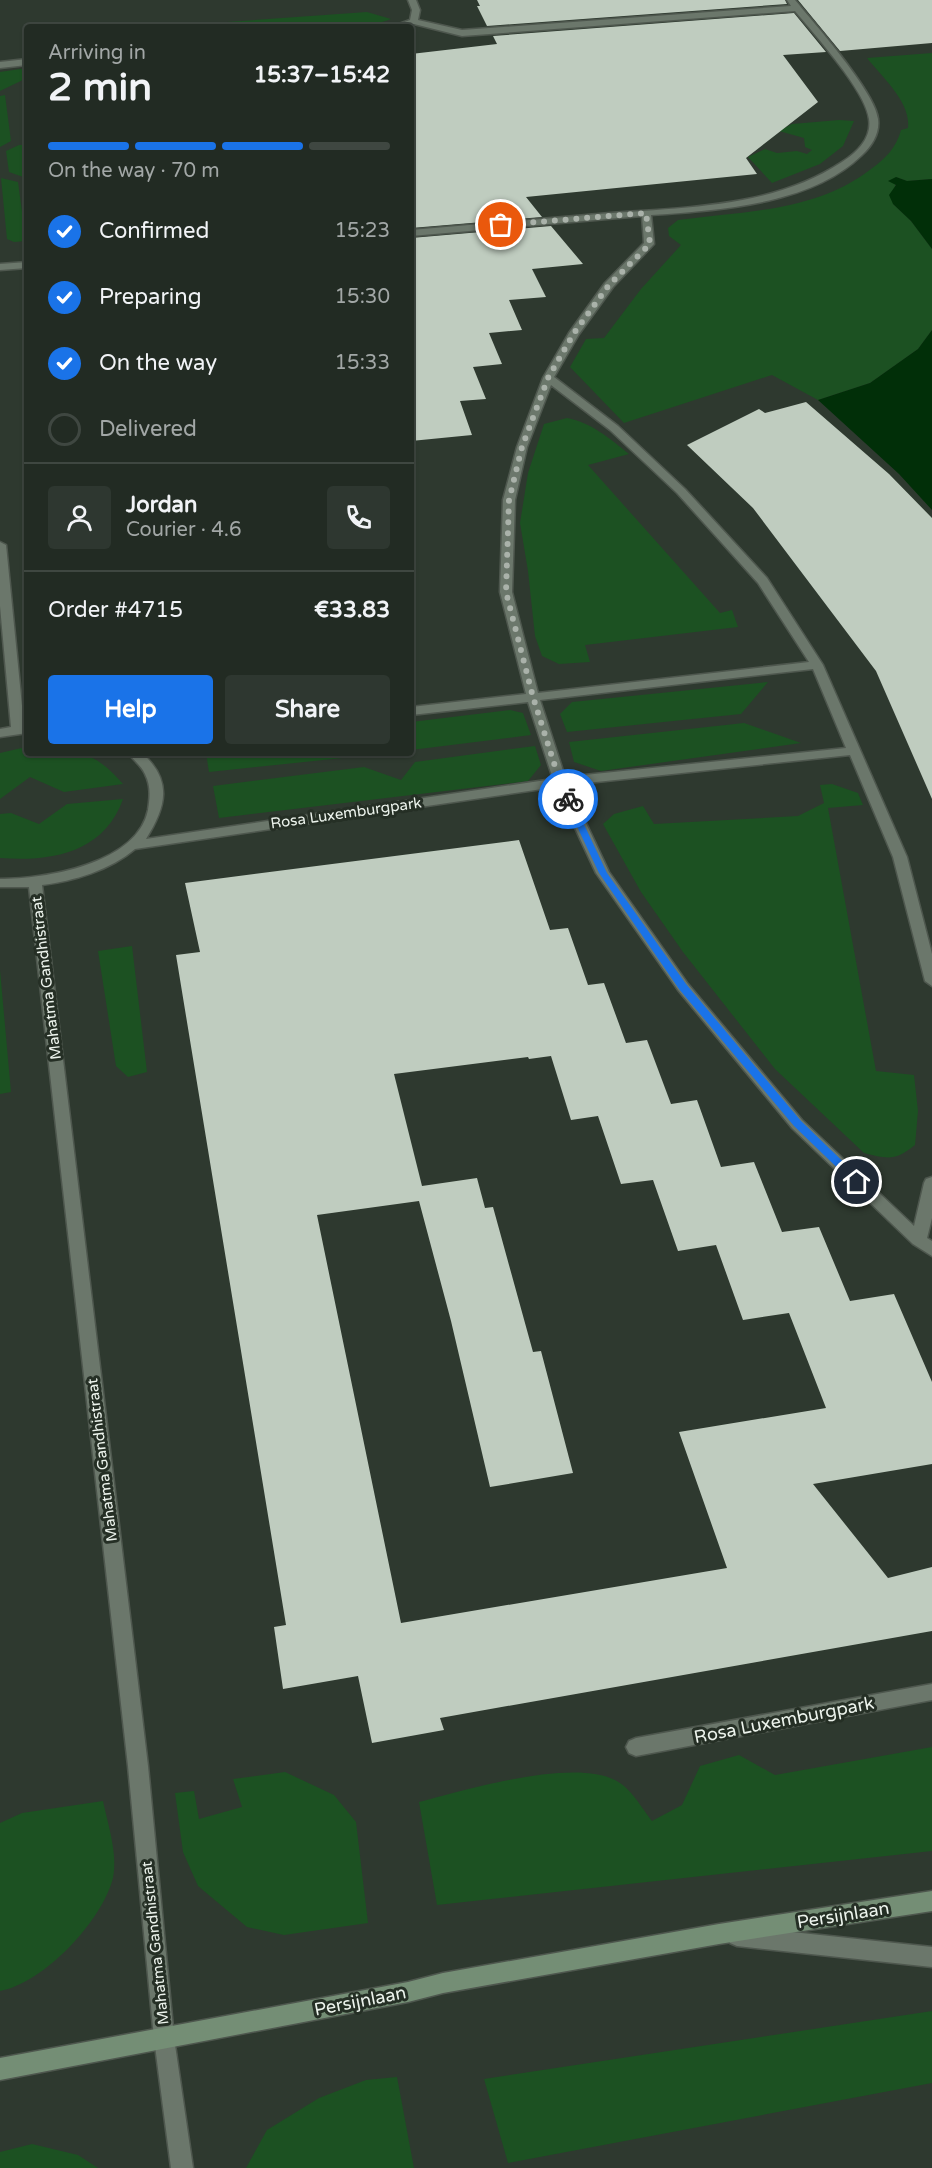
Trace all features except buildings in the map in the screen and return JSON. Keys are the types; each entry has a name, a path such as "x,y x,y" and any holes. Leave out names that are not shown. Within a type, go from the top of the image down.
{"street":[{"path":"412,0 416,10 414,21"},
{"path":"404,24 414,21 462,33 794,4 866,98 874,119 871,140 856,158 810,184 767,198 713,207 414,233"},
{"path":"0,65 24,62"},
{"path":"646,213 650,244 609,285 574,333 548,378 522,447 509,500 506,592 533,697 560,782 603,873 683,987 797,1124 918,1240 932,1250"},
{"path":"0,267 24,265"},
{"path":"548,378 614,428 681,490 763,581 817,665 900,857 932,981"},
{"path":"0,545 23,729 0,733"},
{"path":"414,711 817,665"},
{"name":"Rosa Luxemburgpark","path":"132,844 560,782 855,751"},
{"path":"0,883 35,883 72,876 105,863 132,844 148,826 157,806 156,786 150,770 137,756"},
{"name":"Mahatma Gandhistraat","path":"35,883 138,1766 164,2038 182,2168"},
{"path":"918,1240 932,1183"},
{"name":"Rosa Luxemburgpark","path":"636,1747 932,1692"},
{"name":"Persijnlaan","path":"0,2069 408,1992 443,1983 719,1934 932,1900"},
{"name":"Persijnlaan","path":"719,1934 932,1957"}],"shaded area":[{"path":"367,12 391,19 374,24 228,24 227,22"},
{"path":"932,53 932,179 907,181 896,177 893,204 911,221 932,249 932,330 918,349 870,383 818,400 772,375 624,423 570,367 586,339 604,338 641,289 681,245 669,236 668,228 678,220 754,211 803,202 850,183 881,161 890,152 901,130 908,128 908,118 900,99 867,58"},
{"path":"24,68 24,79 0,91 0,72"},
{"path":"5,95 11,141 0,147 0,96"},
{"path":"854,121 843,146 820,164 772,183 748,157 765,149 777,153 797,151 807,154 812,150 805,147 804,138 779,131 792,124"},
{"path":"24,145 24,177 9,172 6,151"},
{"path":"896,177 907,181 932,179 932,249 911,221 893,204 889,195 896,185 888,181"},
{"path":"1,178 18,182 24,226 24,241 14,242 7,239"},
{"path":"932,330 932,510 899,474 818,400 870,383 918,349"},
{"path":"567,418 592,427 629,454 588,465 720,613 732,610 738,627 585,645 590,662 559,664 542,656 535,636 520,523 528,473 544,424"},
{"path":"768,682 741,714 567,732 560,714 572,702"},
{"path":"510,710 523,713 531,735 414,750 414,722"},
{"path":"744,723 801,743 601,771 574,762 569,742"},
{"path":"535,746 541,765 528,781 219,818 213,786 364,767 401,780 415,762"},
{"path":"24,747 24,756 87,756 111,771 123,784 64,792 30,777 0,799 0,753"},
{"path":"206,756 361,756 209,772"},
{"path":"832,784 858,793 863,805 828,808 876,1071 914,1075 918,1111 915,1145 902,1154 891,1157 864,1153 775,1069 683,952 641,892 603,824 614,814 643,806 654,824 798,816 824,803 820,785"},
{"path":"123,799 103,832 74,850 38,858 0,858 0,814 11,813 39,824 67,804"},
{"path":"132,946 147,1072 128,1077 116,1066 98,951"},
{"path":"0,970 11,1092 0,1094"},
{"path":"932,1747 932,1851 437,1905 419,1802 518,1778 572,1772 596,1774 621,1783 652,1821 682,1805 700,1766 739,1755 775,1775"},
{"path":"285,1772 334,1795 356,1822 368,1923 284,1935 247,1927 198,1886 183,1852 175,1793 194,1791 199,1819 242,1807 233,1779"},
{"path":"103,1801 114,1859 113,1878 107,1895 97,1913 69,1948 35,1976 17,1986 0,1991 0,1823 22,1813"},
{"path":"932,2011 932,2083 508,2163 484,2079"},
{"path":"397,2077 414,2168 246,2168 267,2130 319,2098 366,2080"},
{"path":"32,2144 78,2155 98,2168 0,2168 0,2152"}],"way so far":[{"path":"501,225 646,213 650,244 609,285 574,333 548,378 522,447 509,500 506,592 533,697 560,782 568,799"}],"route":[{"path":"568,799 603,873 683,987 797,1124 857,1182"}]}
